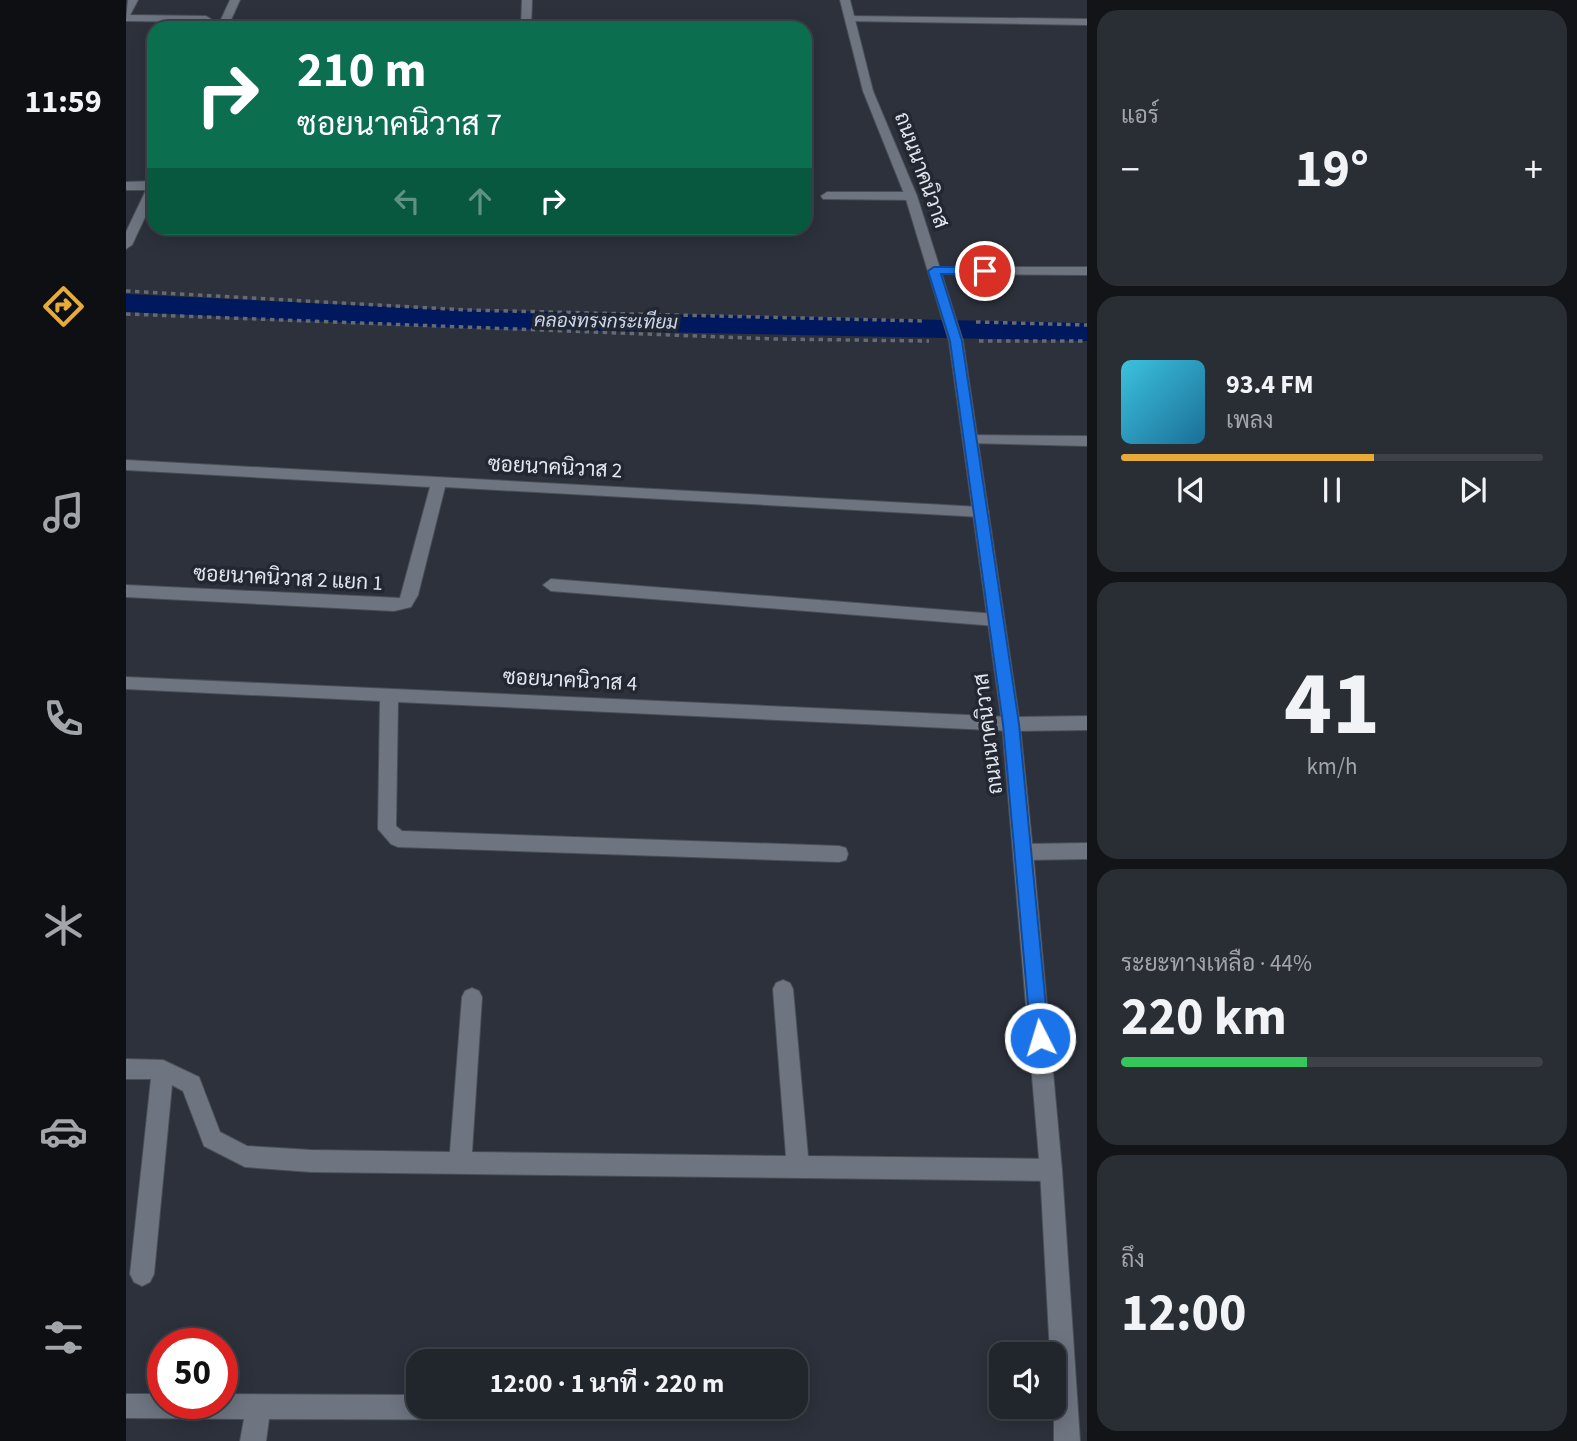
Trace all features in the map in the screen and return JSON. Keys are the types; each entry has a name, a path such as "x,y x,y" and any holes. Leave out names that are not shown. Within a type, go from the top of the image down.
{"street":[{"path":"133,0 126,15 206,19"},
{"path":"226,21 235,0"},
{"path":"526,21 527,0"},
{"name":"ถนนนาคนิวาส","path":"845,0 868,90 911,196 956,341 1011,724 1024,852 1051,1170 1067,1441"},
{"path":"850,19 1087,22"},
{"path":"126,186 147,186"},
{"path":"827,196 911,196"},
{"path":"126,245 147,208"},
{"path":"934,271 1087,271"},
{"path":"971,440 1087,441"},
{"name":"ซอยนาคนิวาส 2","path":"126,465 981,512"},
{"name":"ซอยนาคนิวาส 2 แยก 1","path":"126,591 394,605 405,603 410,595 439,481"},
{"path":"551,585 996,620"},
{"name":"ซอยนาคนิวาส 4","path":"126,683 1011,724 1087,723"},
{"path":"389,694 387,829 398,839 839,854"},
{"path":"1024,852 1087,851"},
{"path":"783,989 798,1168"},
{"path":"460,1163 472,997"},
{"path":"126,1069 163,1070 191,1084 212,1139 245,1156 311,1161 1051,1170"},
{"path":"142,1274 163,1070"},
{"path":"126,1406 406,1407"},
{"path":"253,1441 258,1407"}],"path":[{"path":"126,291 468,310 1087,325"},
{"path":"126,314 775,339 1087,341"}],"waterway":[{"name":"คลองทรงกระเทียม","path":"126,303 459,319 1087,332"}],"route":[{"path":"985,271 934,271 956,341 1011,724 1040,1038"}]}
